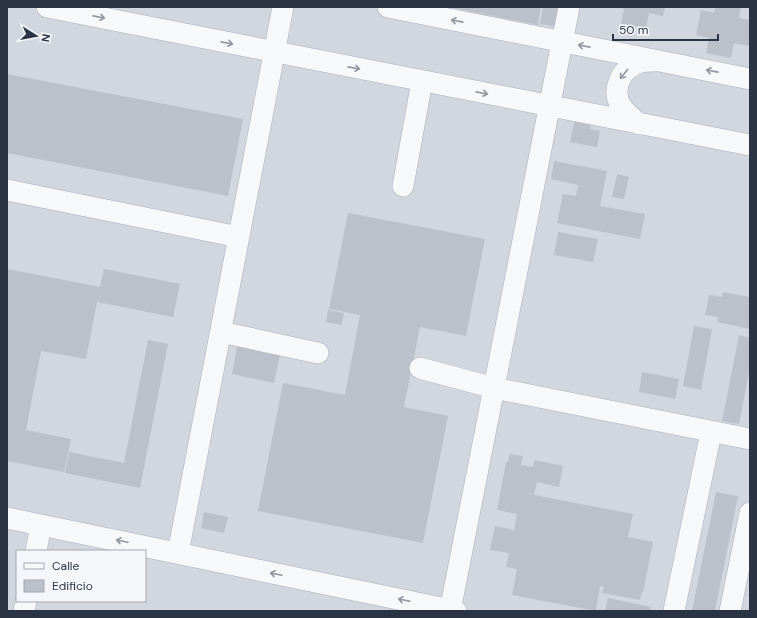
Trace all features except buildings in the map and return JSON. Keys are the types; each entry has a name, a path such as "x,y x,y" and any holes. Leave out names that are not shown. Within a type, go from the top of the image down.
{"lane":[{"path":"47,7 750,145"},
{"path":"178,553 283,7"},
{"path":"388,7 750,79"},
{"path":"7,518 452,611 569,7"},
{"path":"640,124 622,107 617,94 618,81 626,70 639,62 658,61"},
{"path":"403,186 422,81"},
{"path":"7,190 239,236"},
{"path":"221,332 318,353"},
{"path":"420,368 494,388 750,439"},
{"path":"674,611 711,432"},
{"path":"730,611 750,513"},
{"path":"36,550 41,525"}],"shaded area":[{"path":"7,7 750,7 750,611 7,611"}]}
